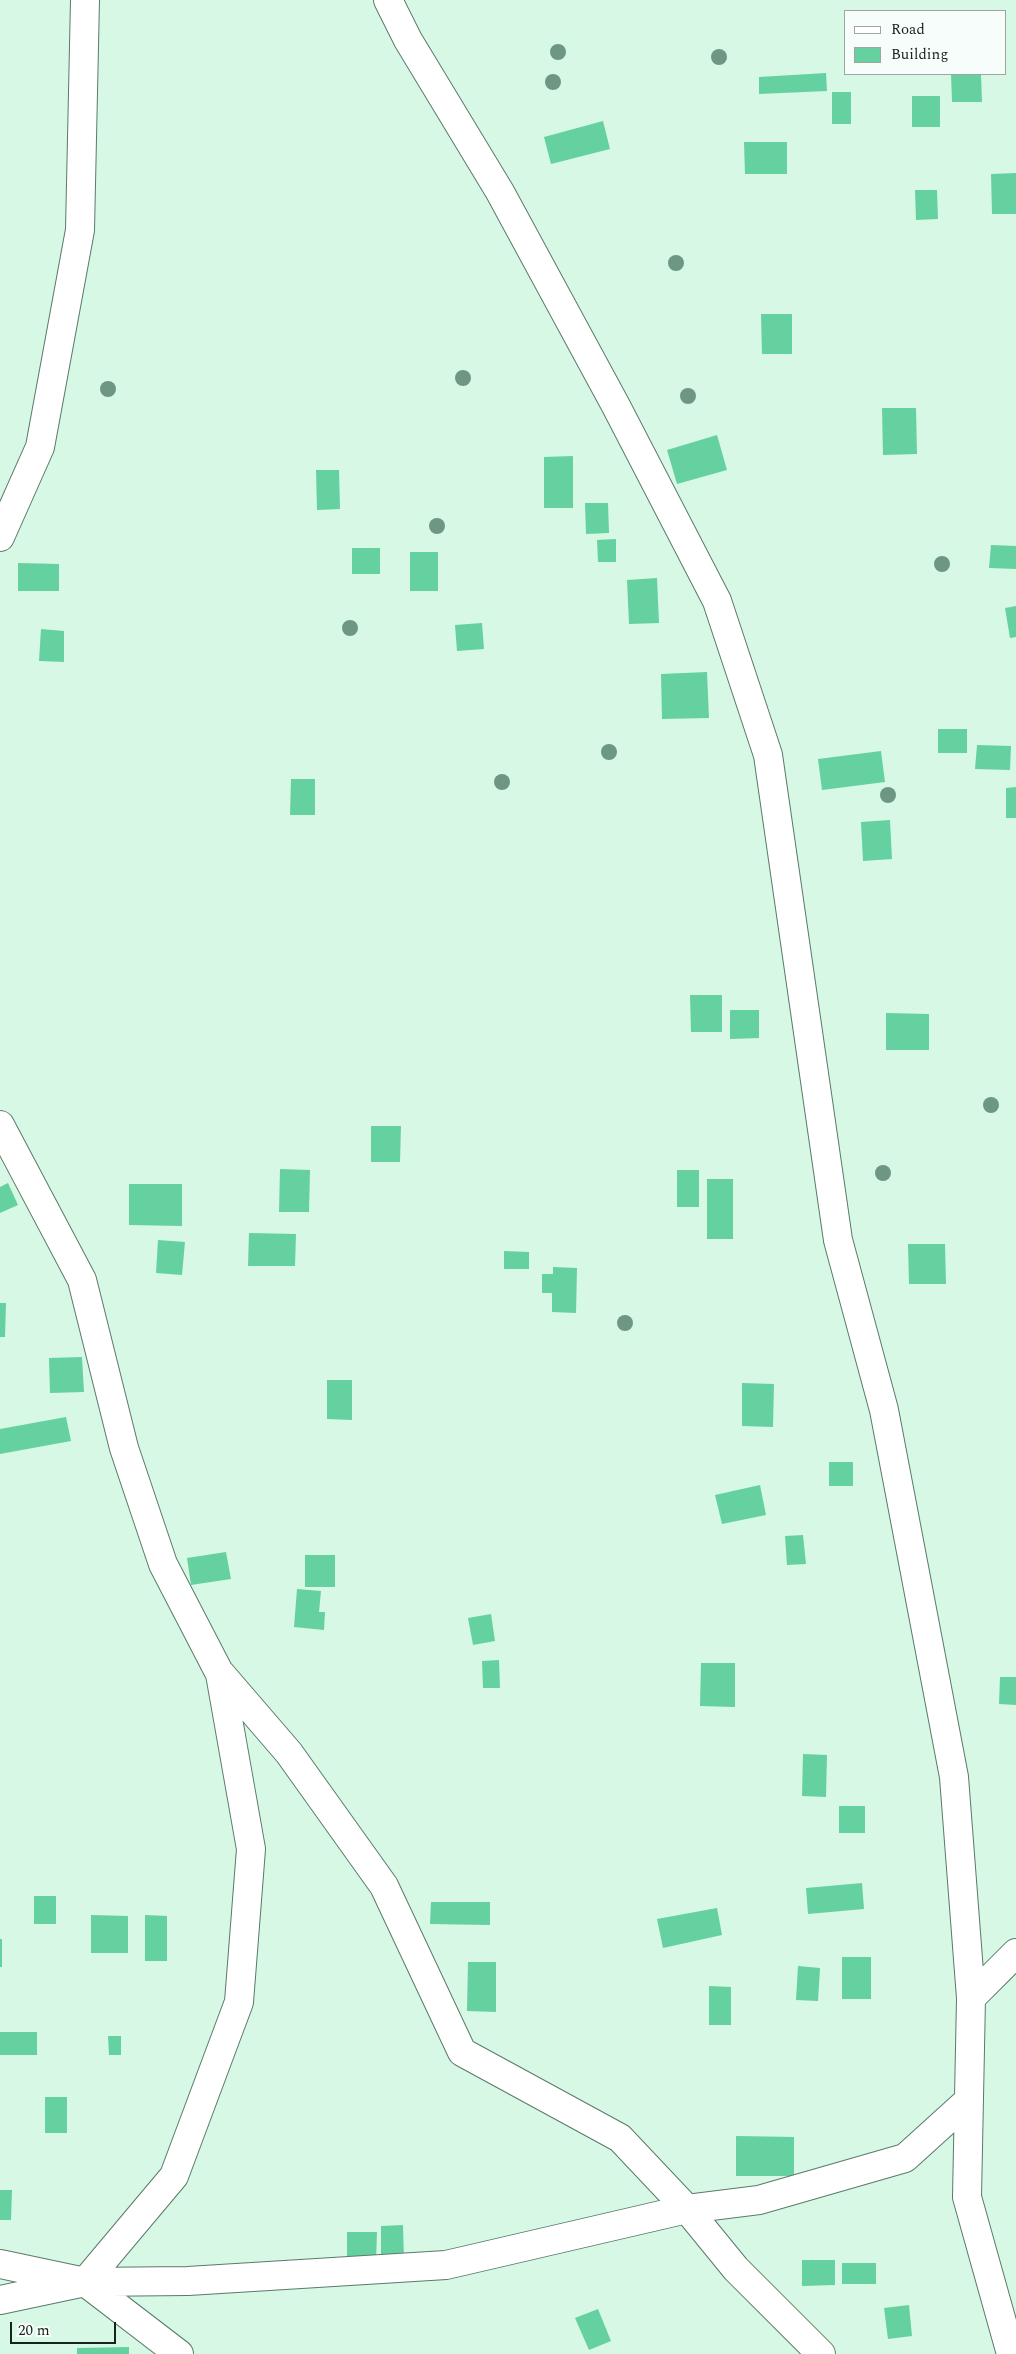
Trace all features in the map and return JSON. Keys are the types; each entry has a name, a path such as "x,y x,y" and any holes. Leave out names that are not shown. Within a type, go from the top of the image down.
{"street":[{"path":"0,537 40,447 80,230 85,0"},
{"path":"388,0 408,40 500,192 616,406 716,601 768,755 838,1240 884,1410 954,1777 972,1998 967,2197 1011,2354"},
{"path":"0,1125 82,1280 124,1448 164,1564 220,1674 289,1753 384,1886 462,2052 620,2138 687,2209 736,2269 821,2354"},
{"path":"85,2282 174,2176 239,2002 250,1849 220,1674"},
{"path":"972,1998 1016,1953"},
{"path":"0,2300 85,2282 188,2281 446,2265 687,2209 759,2200 906,2158 969,2100"},
{"path":"0,2264 85,2282 179,2354"}],"building":[{"path":"826,73 827,91 759,94 759,77"},
{"path":"951,75 981,75 982,102 952,102"},
{"path":"832,92 851,92 851,124 832,124"},
{"path":"912,96 940,96 940,127 912,127"},
{"path":"603,121 610,149 551,164 544,137"},
{"path":"744,142 787,142 787,174 745,174"},
{"path":"1016,173 1016,214 992,214 991,174"},
{"path":"915,190 937,190 938,219 916,220"},
{"path":"761,314 792,314 792,354 762,354"},
{"path":"882,408 916,408 917,454 883,455"},
{"path":"717,435 727,470 677,484 667,450"},
{"path":"573,456 573,508 544,508 544,457"},
{"path":"316,470 339,470 340,509 317,510"},
{"path":"585,503 608,503 609,533 586,534"},
{"path":"616,539 616,562 598,562 597,540"},
{"path":"991,545 1016,546 1016,569 989,568"},
{"path":"352,548 380,548 380,574 352,574"},
{"path":"410,552 438,552 438,591 410,591"},
{"path":"18,563 59,564 59,591 18,591"},
{"path":"657,578 659,623 629,624 627,580"},
{"path":"1016,606 1016,637 1010,638 1005,608"},
{"path":"482,623 484,649 457,651 455,625"},
{"path":"41,629 64,631 64,662 39,661"},
{"path":"707,672 709,718 662,719 661,674"},
{"path":"938,729 967,729 967,753 938,753"},
{"path":"977,745 1011,746 1010,770 975,769"},
{"path":"881,751 885,782 822,790 818,759"},
{"path":"291,779 315,779 315,815 290,815"},
{"path":"1016,787 1016,818 1006,818 1006,788"},
{"path":"890,820 892,859 863,861 861,822"},
{"path":"690,995 722,995 722,1032 691,1032"},
{"path":"730,1010 759,1010 759,1038 730,1039"},
{"path":"886,1013 929,1014 929,1050 886,1050"},
{"path":"371,1126 401,1126 400,1162 371,1162"},
{"path":"280,1169 310,1170 309,1212 279,1212"},
{"path":"677,1170 699,1170 699,1207 677,1207"},
{"path":"707,1179 733,1179 733,1239 707,1239"},
{"path":"8,1183 18,1205 0,1213 0,1187"},
{"path":"129,1184 182,1184 182,1226 129,1225"},
{"path":"249,1233 296,1234 295,1266 248,1266"},
{"path":"158,1240 185,1242 182,1275 156,1273"},
{"path":"908,1244 945,1244 946,1284 909,1284"},
{"path":"504,1251 529,1252 529,1269 504,1269"},
{"path":"553,1267 577,1268 576,1313 552,1312 552,1293 542,1293 542,1274 553,1274"},
{"path":"0,1303 6,1303 5,1337 0,1337"},
{"path":"82,1357 84,1392 50,1393 49,1358"},
{"path":"327,1380 352,1380 352,1420 327,1419"},
{"path":"742,1383 774,1384 773,1427 742,1426"},
{"path":"66,1417 71,1441 0,1454 0,1429"},
{"path":"829,1462 853,1462 853,1486 829,1486"},
{"path":"760,1485 766,1515 722,1524 715,1495"},
{"path":"803,1535 806,1564 787,1565 785,1536"},
{"path":"226,1552 231,1579 191,1585 187,1558"},
{"path":"305,1555 335,1555 335,1587 305,1587"},
{"path":"297,1589 321,1591 319,1612 325,1612 324,1630 294,1627"},
{"path":"491,1614 495,1641 473,1645 468,1618"},
{"path":"499,1660 500,1688 483,1688 482,1661"},
{"path":"701,1663 735,1663 735,1707 700,1706"},
{"path":"1000,1677 1016,1677 1016,1705 999,1704"},
{"path":"803,1754 827,1755 826,1797 802,1796"},
{"path":"839,1806 865,1806 865,1833 839,1833"},
{"path":"862,1883 864,1909 808,1914 806,1888"},
{"path":"34,1896 56,1896 56,1924 34,1924"},
{"path":"431,1902 490,1902 490,1925 430,1924"},
{"path":"717,1908 722,1935 663,1948 657,1919"},
{"path":"91,1915 128,1916 128,1953 91,1953"},
{"path":"145,1915 167,1916 167,1961 145,1961"},
{"path":"0,1939 2,1939 2,1967 0,1967"},
{"path":"842,1957 871,1957 871,1999 842,1999"},
{"path":"468,1962 496,1962 496,2012 467,2011"},
{"path":"798,1966 820,1968 818,2001 796,2000"},
{"path":"709,1986 731,1987 731,2025 709,2025"},
{"path":"0,2032 37,2032 37,2055 0,2055"},
{"path":"108,2036 121,2036 121,2055 109,2055"},
{"path":"45,2097 67,2097 67,2133 45,2133"},
{"path":"736,2136 794,2137 794,2176 736,2176"},
{"path":"0,2190 12,2190 11,2220 0,2220"},
{"path":"403,2225 404,2260 381,2260 381,2226"},
{"path":"347,2232 377,2232 376,2262 347,2262"},
{"path":"802,2260 835,2260 835,2285 802,2286"},
{"path":"842,2263 876,2263 876,2284 842,2284"},
{"path":"909,2305 912,2336 888,2339 884,2308"},
{"path":"598,2309 611,2341 589,2350 575,2318"},
{"path":"129,2347 129,2354 77,2354 77,2348"}]}
